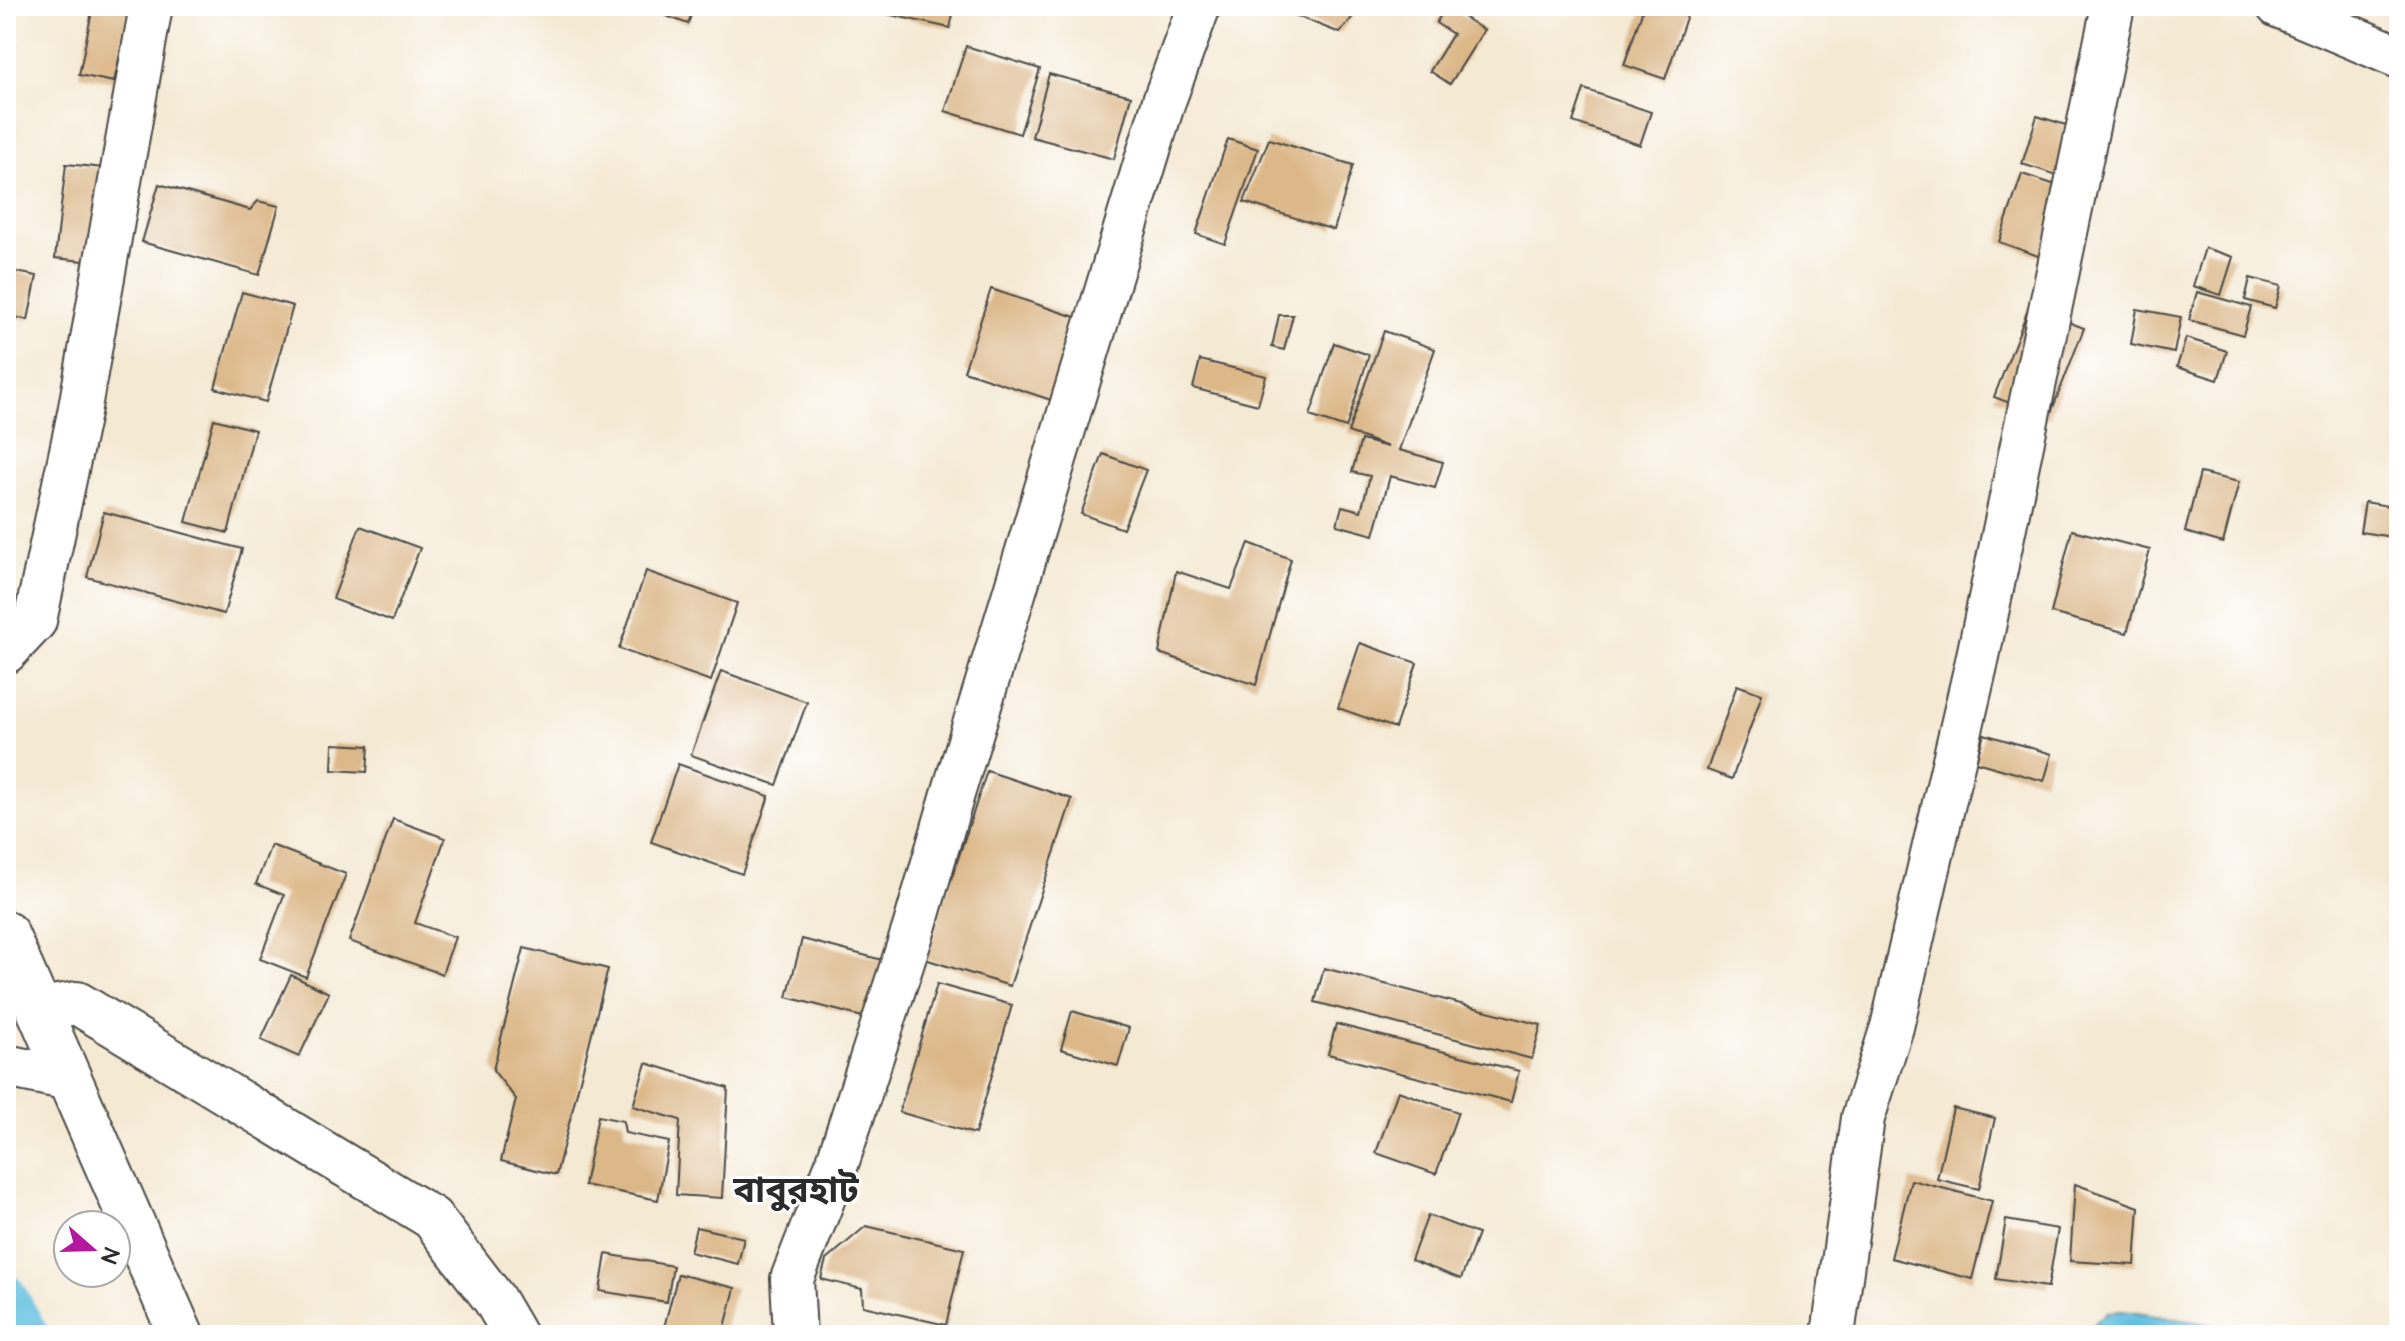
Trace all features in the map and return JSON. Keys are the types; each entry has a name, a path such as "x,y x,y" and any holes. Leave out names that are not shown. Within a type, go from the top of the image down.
{"main road":[{"path":"6,934 181,1335"}],"street":[{"path":"6,652 35,621 79,413 151,6"},
{"path":"795,1335 792,1279 837,1164 914,928 1164,101 1199,6"},
{"path":"1833,1335 1863,1118 1892,1027 1977,661 2113,6"},
{"path":"2278,6 2399,57"},
{"path":"39,1009 77,1003 432,1218 494,1299 515,1335"},
{"path":"6,1066 69,1079"}],"water":[{"path":"2123,1311 2236,1328 2262,1335 2082,1335 2107,1312"}],"building":[{"path":"93,6 130,6 114,82 79,75"},
{"path":"639,6 694,6 688,24"},
{"path":"884,6 955,6 950,28 882,13"},
{"path":"1271,6 1361,6 1340,33"},
{"path":"1446,6 1484,30 1450,84 1430,71 1453,34 1436,23"},
{"path":"1644,6 1690,6 1665,79 1624,65"},
{"path":"966,46 1040,69 1020,134 945,111"},
{"path":"1049,74 1131,96 1114,159 1032,137"},
{"path":"1584,89 1651,112 1640,145 1573,122"},
{"path":"2037,116 2082,130 2067,178 2022,164"},
{"path":"1228,139 1258,149 1225,244 1196,234"},
{"path":"1269,139 1353,165 1334,230 1244,202"},
{"path":"66,164 104,168 93,262 55,258"},
{"path":"2022,174 2065,188 2041,257 1999,242"},
{"path":"159,184 250,210 258,201 279,206 259,275 142,242"},
{"path":"2205,248 2233,257 2221,295 2193,286"},
{"path":"6,270 37,276 28,320 6,315"},
{"path":"2250,278 2281,286 2275,308 2245,300"},
{"path":"991,289 1081,319 1054,401 964,371"},
{"path":"242,292 293,306 266,402 215,388"},
{"path":"2197,292 2251,307 2243,335 2189,320"},
{"path":"2029,307 2084,328 2049,418 1994,397"},
{"path":"2137,309 2181,317 2174,353 2131,344"},
{"path":"1279,315 1293,315 1284,350 1272,347"},
{"path":"1384,331 1435,349 1399,450 1443,462 1435,488 1390,476 1374,535 1337,525 1342,506 1361,511 1370,476 1352,472 1361,440 1388,447 1348,432"},
{"path":"2186,338 2227,351 2218,380 2177,367"},
{"path":"1334,343 1369,355 1346,428 1310,416"},
{"path":"1200,360 1266,376 1258,405 1193,388"},
{"path":"214,419 255,430 228,533 186,522"},
{"path":"1103,454 1146,470 1123,529 1081,514"},
{"path":"2200,473 2239,482 2223,543 2185,532"},
{"path":"2365,502 2399,508 2399,538 2360,532"},
{"path":"104,512 242,549 224,614 87,577"},
{"path":"360,526 420,548 392,621 333,599"},
{"path":"2072,530 2150,550 2127,633 2051,613"},
{"path":"1249,543 1291,559 1256,685 1159,653 1176,571 1231,589"},
{"path":"646,571 737,603 711,681 619,649"},
{"path":"1360,643 1417,663 1395,728 1338,708"},
{"path":"721,671 807,702 777,785 691,755"},
{"path":"1737,685 1762,694 1732,779 1707,770"},
{"path":"1984,734 2052,754 2044,781 1976,762"},
{"path":"333,744 369,746 367,772 332,770"},
{"path":"678,764 769,796 742,874 651,842"},
{"path":"987,771 1072,799 1010,986 925,959"},
{"path":"393,819 445,838 415,923 455,937 442,974 349,941"},
{"path":"271,845 346,874 306,977 260,959 284,895 256,884"},
{"path":"802,939 890,962 874,1020 787,997"},
{"path":"524,948 608,969 556,1175 501,1161 516,1099 493,1070"},
{"path":"1324,968 1541,1025 1532,1059 1315,1002"},
{"path":"291,975 329,993 299,1057 261,1040"},
{"path":"937,984 1012,1005 975,1134 899,1112"},
{"path":"1072,1011 1129,1028 1118,1066 1061,1049"},
{"path":"1336,1024 1519,1071 1511,1102 1328,1054"},
{"path":"646,1063 728,1088 722,1198 676,1195 680,1120 633,1106"},
{"path":"1398,1091 1458,1112 1436,1174 1376,1153"},
{"path":"1953,1108 1995,1118 1979,1189 1937,1179"},
{"path":"598,1116 623,1121 625,1133 669,1142 658,1200 584,1185"},
{"path":"1911,1180 1992,1201 1972,1279 1891,1258"},
{"path":"2075,1184 2139,1207 2135,1265 2070,1261"},
{"path":"1428,1215 1478,1234 1461,1279 1411,1260"},
{"path":"2006,1220 2058,1229 2048,1287 1996,1279"},
{"path":"866,1226 964,1249 946,1325 863,1306 862,1289 821,1279 826,1260"},
{"path":"696,1227 744,1238 738,1264 690,1252"},
{"path":"606,1254 673,1266 667,1302 600,1291"},
{"path":"678,1274 735,1288 723,1335 662,1335"},
{"path":"747,1329 765,1334 765,1335 745,1335"}],"waterway":[{"path":"6,1294 29,1335"}],"district":[{"name":"বাবুরহাট","path":"796,1191"}]}
